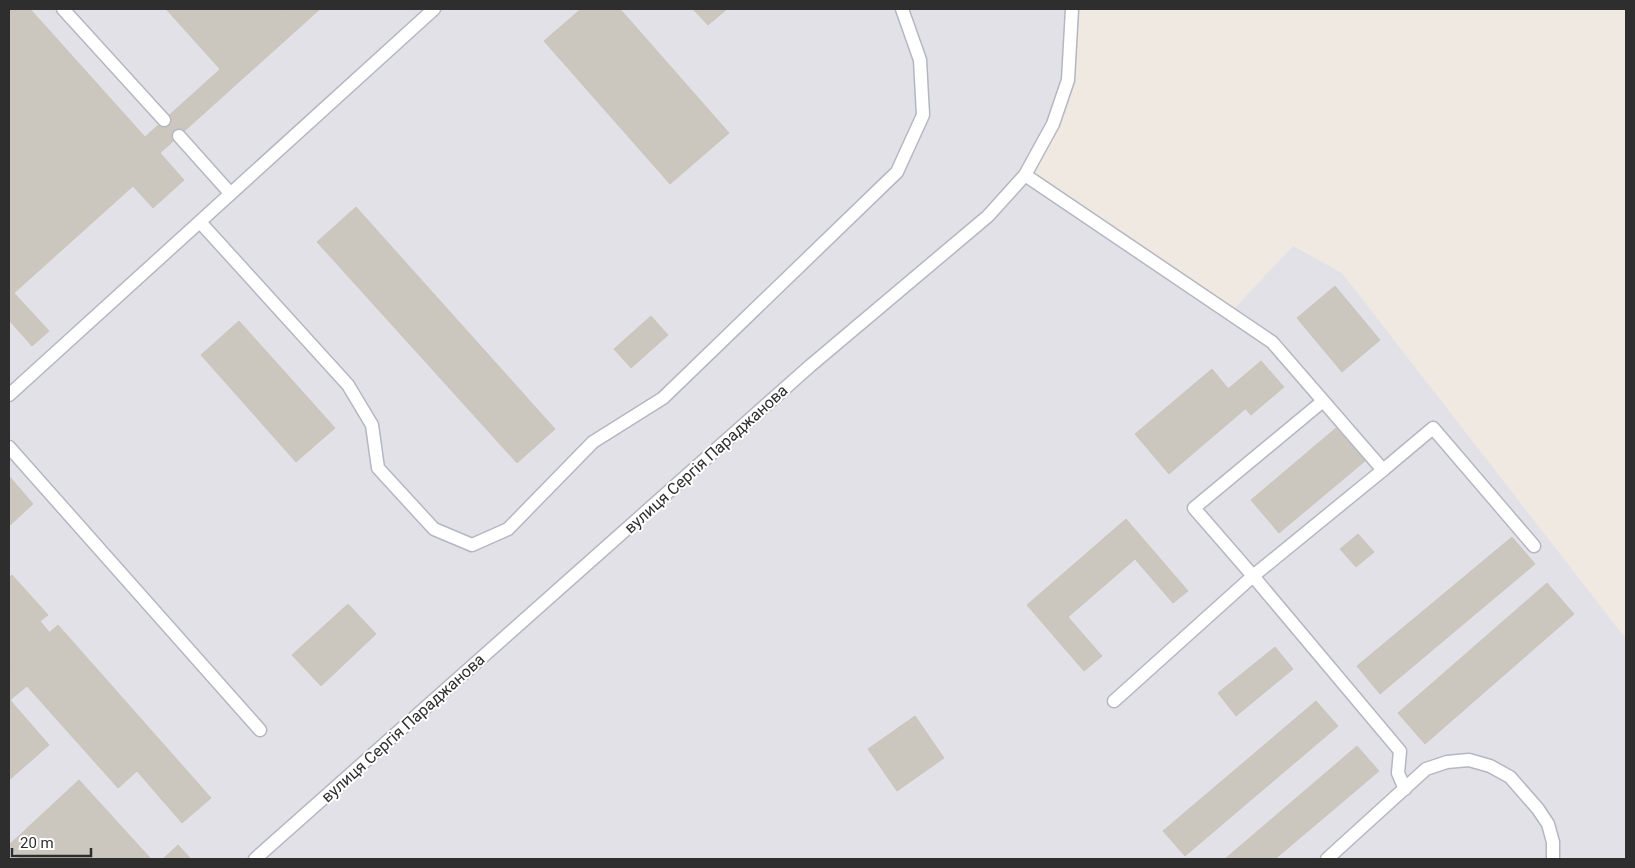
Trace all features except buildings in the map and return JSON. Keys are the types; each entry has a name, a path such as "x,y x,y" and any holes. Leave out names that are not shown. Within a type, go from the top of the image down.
{"lane":[{"path":"63,9 164,120"},
{"path":"9,395 434,9"},
{"path":"200,222 348,385 372,426 378,468 434,529 472,545 508,529 593,442 663,398 897,172 922,114 920,60 902,9"},
{"name":"вулиця Сергія Параджанова","path":"255,859 810,366 988,216 1025,175 1053,124 1068,80 1072,9"},
{"path":"179,136 230,193"},
{"path":"1025,175 1272,342 1383,470"},
{"path":"1323,401 1194,508 1400,751 1398,773 1405,788"},
{"path":"1114,701 1253,576 1433,428 1534,546"},
{"path":"9,447 260,730"},
{"path":"1327,859 1426,769 1447,762 1469,760 1490,766 1510,777 1538,809 1548,824 1553,842 1553,859"}],"shaded area":[{"path":"9,9 1072,9 1068,80 1026,175 1230,313 1293,246 1342,273 1626,639 1626,859 9,859"}]}
